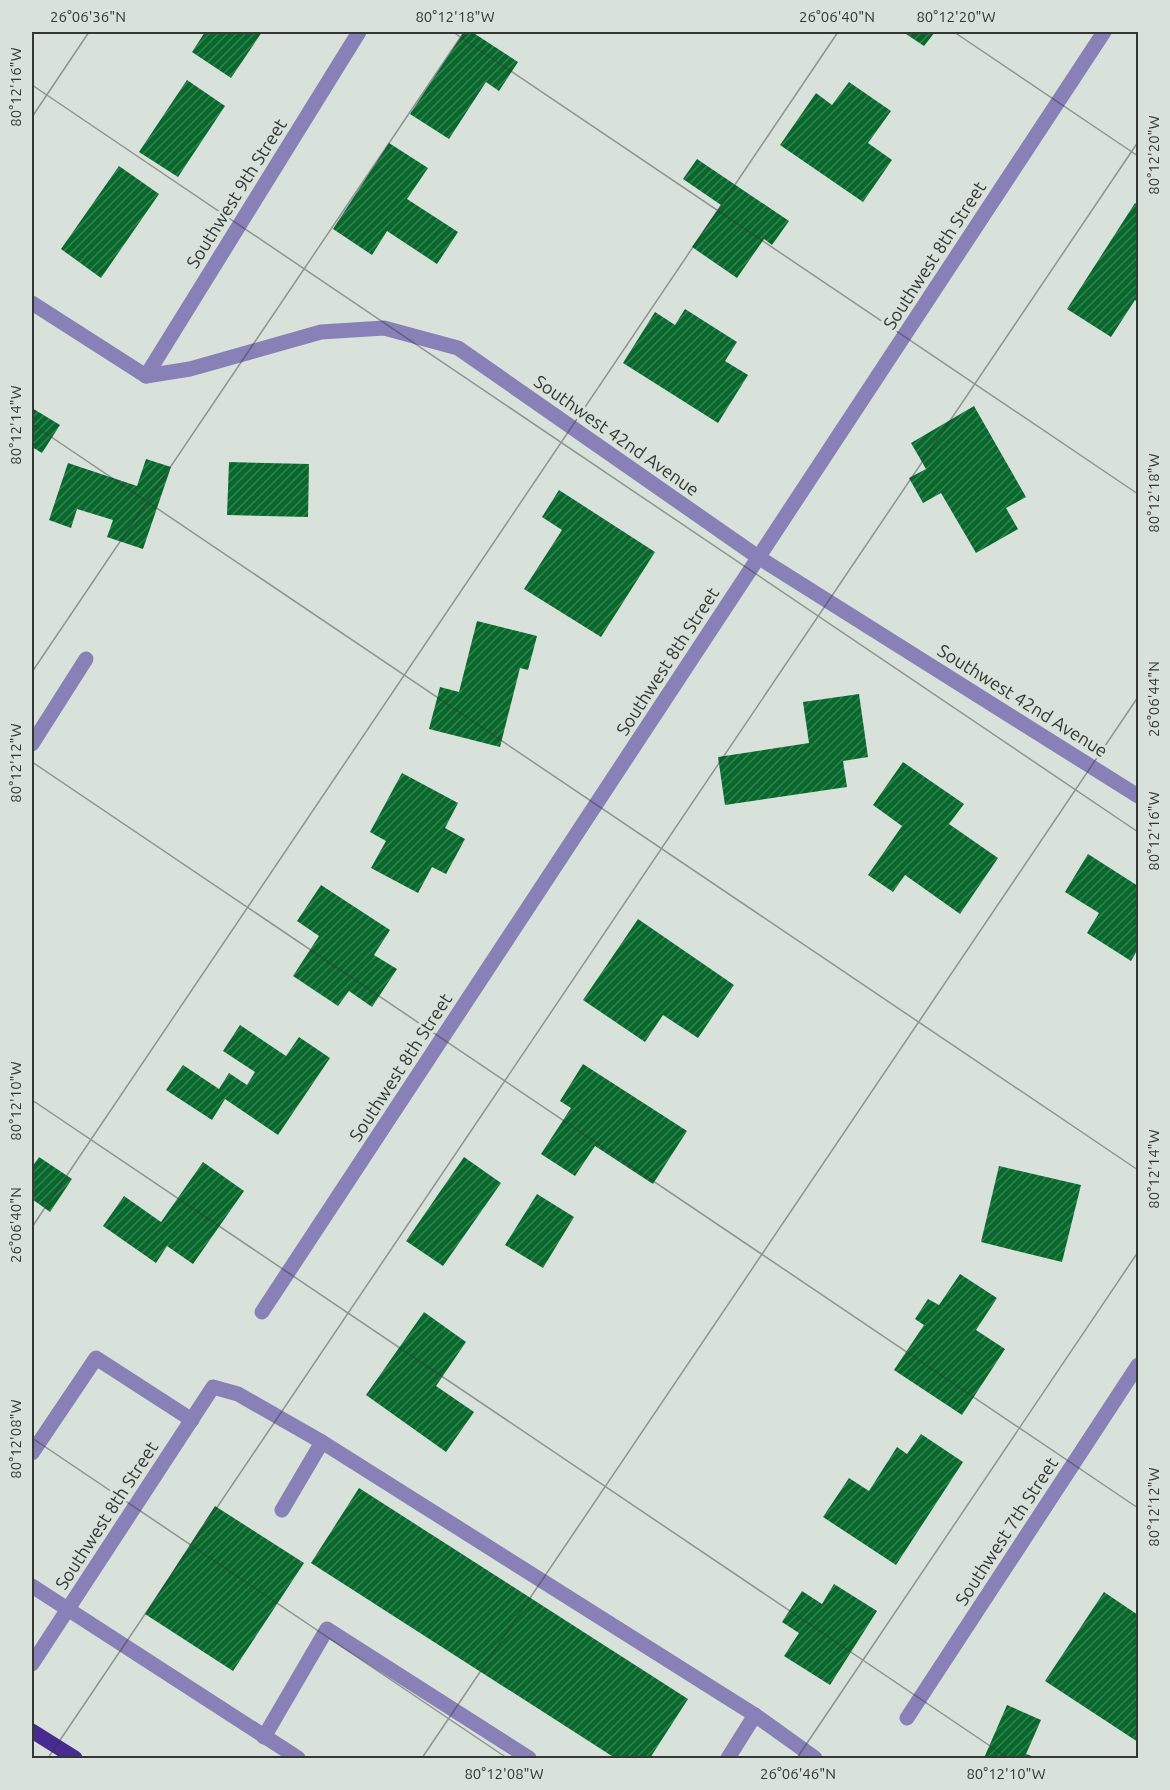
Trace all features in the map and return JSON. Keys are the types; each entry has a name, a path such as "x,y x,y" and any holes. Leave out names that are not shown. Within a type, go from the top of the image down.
{"main road":[{"path":"32,1731 75,1758"}],"street":[{"name":"Southwest 9th Street","path":"146,376 359,32"},
{"name":"Southwest 8th Street","path":"262,1312 1104,32"},
{"path":"32,303 146,376"},
{"name":"Southwest 42nd Avenue","path":"146,376 190,369 321,332 384,328 458,348 758,556 1138,796"},
{"path":"32,744 86,659"},
{"path":"32,1453 96,1358 192,1420"},
{"name":"Southwest 7th Street","path":"907,1718 1138,1365"},
{"name":"Southwest 8th Street","path":"32,1664 213,1387 238,1394 322,1442"},
{"path":"282,1510 322,1442 755,1715 815,1758"},
{"path":"32,1586 298,1758"},
{"path":"264,1737 327,1629 529,1758"},
{"path":"728,1758 755,1715"}],"building":[{"path":"205,32 262,32 231,78 192,52"},
{"path":"464,32 472,32 518,62 499,91 486,82 449,139 410,114"},
{"path":"903,32 935,32 924,46"},
{"path":"187,80 225,106 178,177 139,152"},
{"path":"849,82 891,111 868,143 892,160 863,202 780,145 816,93 832,105"},
{"path":"389,143 428,168 407,199 458,232 437,264 387,231 372,255 333,229"},
{"path":"697,159 789,221 772,245 764,239 737,278 692,247 721,205 683,179"},
{"path":"119,166 159,194 101,278 61,249"},
{"path":"1135,203 1138,205 1138,302 1135,300 1111,337 1067,309"},
{"path":"685,309 737,342 725,361 748,375 718,423 623,363 655,312 675,325"},
{"path":"974,406 1026,497 1006,508 1018,529 976,553 941,493 923,503 909,478 926,469 911,443"},
{"path":"32,408 60,425 42,453 32,447"},
{"path":"146,459 171,467 143,549 107,537 113,520 77,509 71,528 49,520 68,463 137,486"},
{"path":"229,462 309,464 308,517 227,515"},
{"path":"559,490 655,552 601,637 524,589 562,530 542,517"},
{"path":"477,621 537,636 528,670 520,668 500,747 429,729 440,687 459,692"},
{"path":"859,694 868,757 843,761 847,787 725,805 718,757 809,743 803,702"},
{"path":"903,762 964,804 949,824 998,858 960,914 905,875 893,892 868,875 902,826 873,805"},
{"path":"402,773 458,803 445,828 465,839 446,874 432,867 418,893 371,868 386,841 370,832"},
{"path":"1088,854 1138,886 1138,949 1131,961 1087,933 1099,913 1065,892"},
{"path":"321,885 390,930 374,955 397,969 372,1007 349,991 338,1006 293,976 319,936 297,921"},
{"path":"638,919 734,985 698,1038 663,1015 645,1042 583,1000"},
{"path":"240,1025 286,1056 299,1037 330,1058 278,1135 225,1099 212,1120 166,1090 183,1065 219,1089 229,1073 247,1085 255,1072 223,1051"},
{"path":"583,1064 687,1131 653,1184 595,1146 575,1176 541,1154 571,1108 560,1101"},
{"path":"39,1157 72,1179 50,1212 32,1199 32,1167"},
{"path":"464,1157 501,1183 443,1266 406,1241"},
{"path":"203,1162 244,1191 193,1264 167,1246 156,1263 103,1226 124,1196 161,1222"},
{"path":"999,1166 1081,1185 1062,1262 981,1242"},
{"path":"537,1194 574,1217 543,1268 505,1245"},
{"path":"960,1274 997,1298 976,1330 1005,1349 962,1415 894,1370 924,1325 915,1319 928,1299 939,1305"},
{"path":"424,1312 466,1342 436,1386 474,1412 446,1452 366,1395"},
{"path":"921,1434 963,1462 896,1565 823,1517 849,1478 869,1491 897,1447 907,1454"},
{"path":"359,1488 688,1699 650,1758 615,1758 311,1563"},
{"path":"215,1506 304,1563 233,1671 145,1614"},
{"path":"834,1584 877,1611 830,1685 784,1656 799,1633 782,1622 802,1591 822,1604"},
{"path":"1104,1592 1138,1615 1138,1742 1045,1681"},
{"path":"1007,1705 1041,1720 1026,1754 1037,1758 984,1758"}]}
